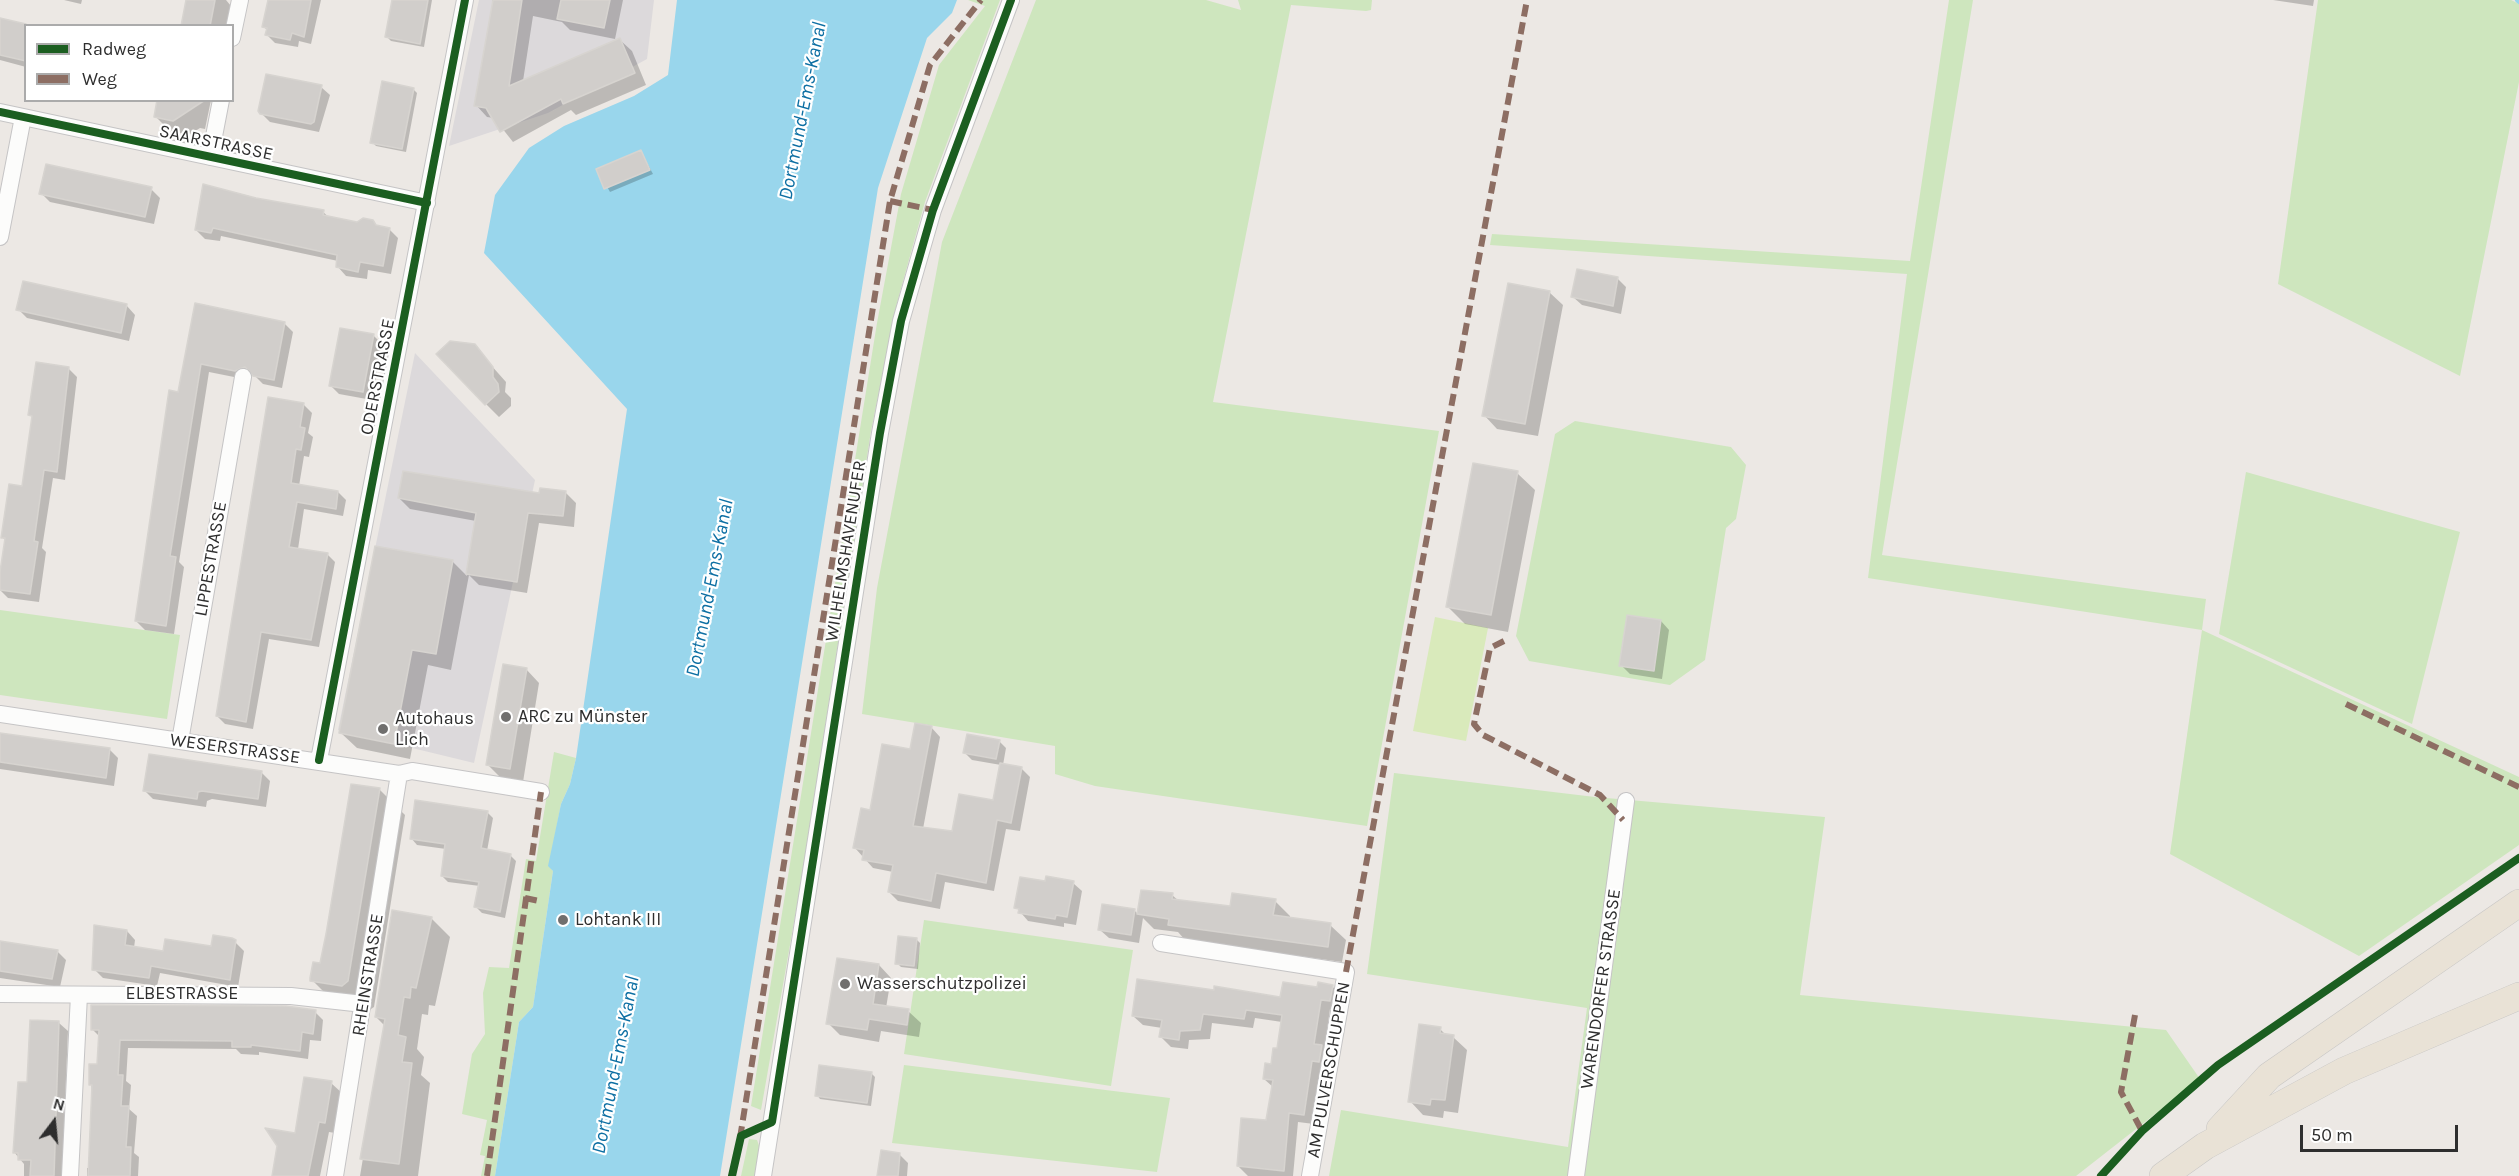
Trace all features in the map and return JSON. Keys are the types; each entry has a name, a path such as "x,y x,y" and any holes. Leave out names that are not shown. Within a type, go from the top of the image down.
{"highway":[{"path":"2205,1146 2268,1076 2519,903"},
{"path":"2163,1176 2205,1146 2344,1071 2519,996"}],"street":[{"path":"234,28 240,0"},
{"name":"ODERSTRASSE","path":"319,760 465,0"},
{"name":"WILHELMSHAVENUFER","path":"763,1176 880,433 901,321 933,210 1011,0"},
{"path":"210,157 221,102"},
{"name":"SAARSTRASSE","path":"0,112 427,203"},
{"path":"0,237 23,117"},
{"name":"LIPPESTRASSE","path":"180,741 243,377"},
{"name":"WESERSTRASSE","path":"0,714 319,760 399,774 412,771 541,792"},
{"name":"RHEINSTRASSE","path":"335,1176 399,774"},
{"name":"WARENDORFER STRASSE","path":"1576,1176 1626,801"},
{"name":"AM PULVERSCHUPPEN","path":"1161,943 1346,972 1310,1176"},
{"name":"ELBESTRASSE","path":"0,994 291,996 363,1004"},
{"path":"70,1176 79,994"}],"shaded area":[{"path":"479,0 654,0 647,59 548,113 449,146"},
{"path":"415,353 535,480 474,763 338,730"}],"green space":[{"path":"968,0 1000,0 925,202 897,303 871,431 800,888 761,1110 751,1106 877,323 901,194 939,65 985,6"},
{"path":"1036,0 1206,0 1241,10 1238,0 1372,0 1371,10 1366,11 1291,5 1213,402 1439,431 1367,826 1095,786 1055,774 1055,746 862,714 877,588 942,242"},
{"path":"1949,0 1973,0 1882,555 2206,599 2202,630 1868,578 1907,274 1490,245 1492,234 1910,261"},
{"path":"2318,0 2511,0 2519,4 2519,82 2460,376 2278,284"},
{"path":"1575,421 1731,447 1746,465 1736,519 1726,528 1705,660 1670,685 1529,661 1516,636 1555,434"},
{"path":"2246,472 2460,532 2412,724 2219,634"},
{"path":"0,610 180,635 167,719 0,695"},
{"path":"1435,617 1488,628 1466,741 1413,731"},
{"path":"2202,630 2519,777 2519,845 2359,956 2170,854"},
{"path":"554,752 576,758 570,784 561,804 549,866 553,871 533,1007 519,1022 495,1176 481,1176 485,1156 480,1155 487,1120 462,1114 472,1054 485,1034 483,993 489,967 509,968 526,859 536,861"},
{"path":"1394,773 1595,797 1825,817 1800,995 2166,1030 2200,1079 2076,1176 1329,1176 1341,1110 1568,1147 1587,1008 1367,974"},
{"path":"924,920 1133,950 1111,1086 904,1054"},
{"path":"904,1065 1170,1098 1157,1172 892,1143"},
{"path":"749,1139 757,1140 761,1151 757,1176 741,1176"}],"water":[{"name":"Dortmund-Ems-Kanal","path":"677,0 957,0 952,13 927,38 878,188 720,1176 495,1176 519,1022 533,1007 553,871 548,866 561,804 570,784 576,758 627,409 484,253 495,195 529,148 564,126 634,96 668,75"}],"building":[{"path":"186,0 215,0 210,24 181,24"},
{"path":"268,0 311,0 304,37 292,33 290,40 265,35 267,28 262,27"},
{"path":"392,0 428,0 420,44 385,37"},
{"path":"493,0 522,0 509,86 620,38 635,73 563,104 561,99 500,132 486,108 474,106"},
{"path":"561,0 610,0 604,28 557,19"},
{"path":"0,18 26,24 24,24 24,61 0,55"},
{"path":"266,74 322,85 314,122 311,124 260,114 258,111"},
{"path":"382,81 414,88 402,149 370,143"},
{"path":"157,102 202,102 173,121 154,117"},
{"path":"641,150 650,170 604,189 596,169"},
{"path":"46,164 152,187 145,217 39,194"},
{"path":"203,184 256,198 324,210 323,215 357,222 363,218 373,220 376,225 390,228 383,266 360,262 358,272 336,267 337,255 213,228 211,233 195,230"},
{"path":"1577,269 1618,277 1613,306 1571,297"},
{"path":"23,281 127,304 121,333 16,310"},
{"path":"1508,283 1550,291 1525,424 1482,416"},
{"path":"195,303 285,322 274,380 253,376 245,367 235,371 201,364 170,556 176,557 166,626 135,621 169,390 178,392"},
{"path":"340,328 374,334 363,392 329,386"},
{"path":"450,341 475,344 493,367 493,377 498,384 499,392 485,405 436,354"},
{"path":"36,362 69,367 57,472 44,470 34,541 38,542 30,594 0,590 0,572 5,538 1,538 9,484 22,486 32,416 28,415"},
{"path":"268,397 304,403 300,427 305,428 301,450 296,449 291,483 338,491 336,509 297,502 289,547 328,553 311,640 261,632 246,722 216,716"},
{"path":"1473,463 1518,471 1491,615 1446,607"},
{"path":"403,471 539,493 540,488 566,491 563,516 528,513 517,582 466,574 476,513 398,498"},
{"path":"375,546 453,560 436,654 412,650 394,744 339,733"},
{"path":"1627,615 1661,620 1654,671 1619,666"},
{"name":"ARC zu Münster","path":"503,664 527,668 510,769 486,765"},
{"path":"915,723 932,726 913,826 952,831 959,794 993,800 1000,763 1022,767 1011,823 997,820 986,883 936,873 931,901 888,892 893,865 862,860 864,850 853,848 861,808 870,810 882,744 910,749"},
{"path":"0,733 110,748 106,778 0,762"},
{"path":"967,734 1000,740 996,759 963,753"},
{"path":"149,754 262,771 258,799 202,791 198,792 197,799 143,791"},
{"path":"351,784 380,788 348,981 342,986 310,981 310,978 313,962 320,963"},
{"path":"415,800 488,811 481,848 511,854 500,912 474,907 479,882 441,876 445,844 410,839"},
{"path":"1046,876 1074,881 1067,917 1056,915 1055,919 1018,913 1019,909 1014,908 1020,877 1045,881"},
{"path":"1141,890 1173,893 1172,899 1230,906 1232,893 1276,899 1273,915 1331,923 1328,947 1168,925 1169,919 1137,914"},
{"path":"1102,904 1135,909 1131,935 1098,930"},
{"path":"392,910 432,917 416,988 411,987 410,998 404,997 398,1035 406,1037 402,1062 412,1063 399,1164 360,1159 385,1019 375,1017"},
{"path":"94,925 127,930 125,945 163,951 165,939 211,946 213,935 232,938 236,940 230,980 151,966 149,978 92,970"},
{"path":"898,936 917,938 914,966 895,964"},
{"path":"0,941 58,950 52,979 0,971"},
{"path":"837,958 879,964 873,1004 909,1009 907,1025 869,1019 867,1030 826,1024"},
{"path":"1137,979 1214,990 1214,986 1280,997 1283,982 1317,987 1318,982 1333,985 1330,1001 1321,1000 1314,1044 1322,1045 1319,1062 1312,1061 1304,1115 1289,1113 1284,1171 1237,1166 1241,1118 1266,1120 1273,1080 1263,1079 1265,1063 1271,1064 1273,1048 1277,1048 1282,1015 1246,1010 1244,1019 1203,1014 1200,1030 1180,1031 1179,1040 1159,1037 1162,1020 1132,1016"},
{"path":"91,1005 286,1006 316,1010 313,1034 302,1032 300,1051 251,1045 251,1047 232,1047 232,1041 120,1040 118,1075 123,1075 121,1106 129,1106 126,1147 131,1147 130,1176 88,1176 92,1085 89,1085 89,1064 97,1064 99,1030 91,1030"},
{"path":"30,1020 59,1021 54,1176 30,1176 31,1160 18,1160 18,1153 13,1153 18,1082 27,1082"},
{"path":"1419,1024 1441,1027 1440,1033 1454,1035 1445,1100 1431,1099 1430,1105 1408,1102"},
{"path":"819,1065 872,1072 867,1103 815,1096"},
{"path":"304,1077 332,1081 325,1123 319,1122 308,1176 272,1176 277,1146 265,1128 295,1133"},
{"path":"881,1150 900,1153 898,1176 877,1176"}],"marked path":[{"path":"740,1138 890,201 930,65 981,0"},
{"path":"1346,972 1527,0"},
{"path":"890,201 933,210"},
{"path":"1504,641 1490,648 1474,724 1483,735 1600,795 1623,820"},
{"path":"2346,704 2519,787"},
{"path":"487,1176 541,792"},
{"path":"525,898 539,901"},
{"path":"2135,1015 2121,1092 2142,1131 2139,1134"}],"cycle path":[{"path":"319,760 465,0"},
{"path":"732,1176 741,1136 772,1122 880,433 901,321 933,210 1011,0"},
{"path":"0,112 427,203"},
{"path":"2101,1176 2142,1131 2218,1065 2519,858"}],"place":[{"name":"ARC zu Münster","path":"506,717"},
{"name":"Autohaus Lich","path":"383,729"},
{"name":"Lohtank III","path":"563,920"},
{"name":"Wasserschutzpolizei","path":"845,984"}]}
